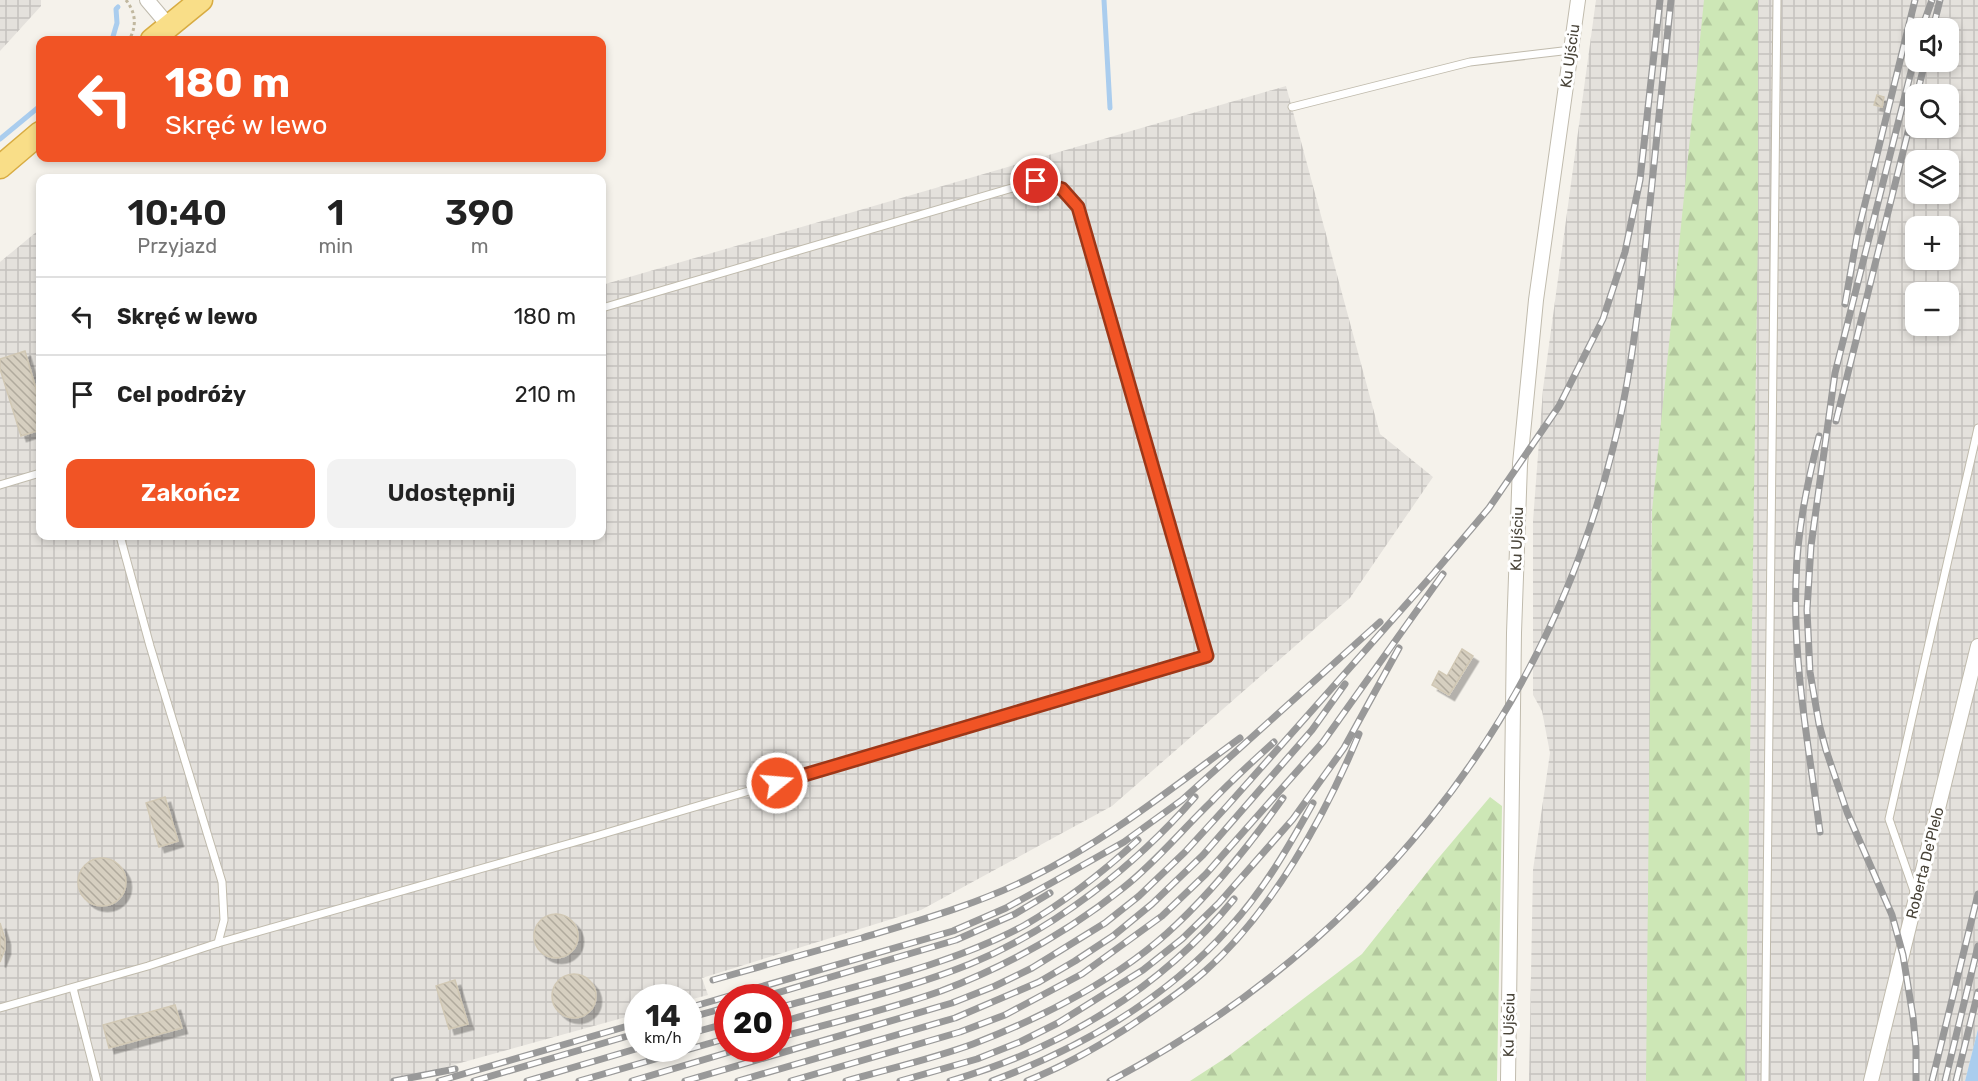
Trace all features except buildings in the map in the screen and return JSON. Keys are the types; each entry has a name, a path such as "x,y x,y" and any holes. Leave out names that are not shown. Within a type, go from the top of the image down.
{"highway":[{"path":"157,36 201,0"},
{"path":"0,167 36,136"}],"street":[{"path":"147,0 170,26"},
{"name":"Ku Ujściu","path":"1508,1081 1514,622 1520,464 1536,300 1578,0"},
{"name":"Roberta De'Plelo","path":"1871,1081 1978,646"}],"lane":[{"path":"1765,1081 1777,0"},
{"path":"1292,107 1470,62 1571,50"},
{"path":"0,1008 1207,656 1078,207 1062,189 1036,181 606,308"},
{"path":"1916,900 1889,819 1978,428"},
{"path":"0,485 36,474"},
{"path":"121,540 150,646 222,882 224,920 218,943"},
{"path":"73,988 97,1081"}],"path":[{"path":"127,2 135,12 135,22 130,36"}],"shaded area":[{"path":"0,0 41,0 41,6 0,51"},
{"path":"1596,0 1978,0 1978,1029 1965,1081 1529,1081 1533,870 1550,753 1542,711 1533,695 1533,521 1543,389"},
{"path":"1286,86 1380,434 1433,477 1350,598 1112,806 921,910 702,978 708,995 702,997 702,984 624,984 624,1018 395,1081 0,1081 0,262 36,232 36,540 606,540 606,284"}],"green space":[{"path":"1704,0 1758,0 1758,232 1745,1081 1646,1081 1652,511"},
{"path":"1490,797 1502,806 1497,1081 1190,1081 1227,1057 1362,954"}],"water":[{"path":"1978,1029 1978,1081 1965,1081"}],"waterway":[{"path":"1104,0 1110,108"},
{"path":"113,36 118,7"},
{"path":"0,139 36,109"}],"railway":[{"path":"685,1081 952,1003 1032,968 1105,923 1139,896 1185,852 1228,805 1489,508 1559,406 1603,319 1625,252 1640,180 1660,0"},
{"path":"1110,1081 1201,1027 1285,965 1362,896 1430,819 1490,735 1541,645 1582,550 1613,448 1624,399 1645,251 1671,0"},
{"path":"1845,304 1857,236 1915,0"},
{"path":"1926,18 1932,0"},
{"path":"1936,18 1940,0"},
{"path":"1911,72 1835,373 1811,546 1807,610 1810,672 1826,750 1847,812 1892,915 1903,955 1913,1017 1916,1081"},
{"path":"1920,84 1922,72"},
{"path":"1836,421 1907,138"},
{"path":"1819,436 1801,526 1797,563 1796,612 1799,675 1820,832"},
{"path":"791,1081 960,1032 1005,1015 1082,974 1162,916 1206,874 1323,742 1443,574"},
{"path":"702,1004 953,931 1006,908 1053,882 1124,842 1182,800 1380,622"},
{"path":"900,1081 977,1059 1020,1042 1058,1023 1143,970 1182,939 1219,903 1293,819 1344,748 1399,648"},
{"path":"738,1081 955,1018 1039,982 1075,961 1113,936 1152,904 1203,855 1312,730 1345,684"},
{"path":"1027,1081 1078,1057 1127,1028 1186,987 1229,948 1274,892 1313,830 1359,734"},
{"path":"713,980 862,938 967,905 1028,879 1111,831 1240,738"},
{"path":"792,1034 941,991 990,971 1036,947 1081,919 1135,878 1274,742"},
{"path":"792,1019 947,973 1033,933 1063,914 1120,871 1146,848 1195,797"},
{"path":"846,1081 973,1044 1054,1008 1107,978 1155,943 1192,910 1233,864 1283,798"},
{"path":"992,1081 1090,1037 1150,999 1178,977 1205,953 1254,898 1313,803"},
{"path":"792,1004 936,963 997,939 1025,925 1070,896 1138,840"},
{"path":"792,989 956,940 1015,914 1050,893"},
{"path":"1932,1081 1978,894"},
{"path":"950,1081 1031,1052 1106,1012 1174,961 1234,899"},
{"path":"1945,1081 1978,946"},
{"path":"1956,1081 1978,992"},
{"path":"702,1014 714,1011"},
{"path":"439,1081 624,1027"},
{"path":"702,1030 714,1027"},
{"path":"474,1081 624,1037"},
{"path":"579,1081 714,1042"},
{"path":"527,1081 624,1052"},
{"path":"632,1081 714,1057"},
{"path":"394,1081 455,1069"}],"route":[{"path":"777,783 1207,656 1078,207 1062,189 1036,181"}]}
